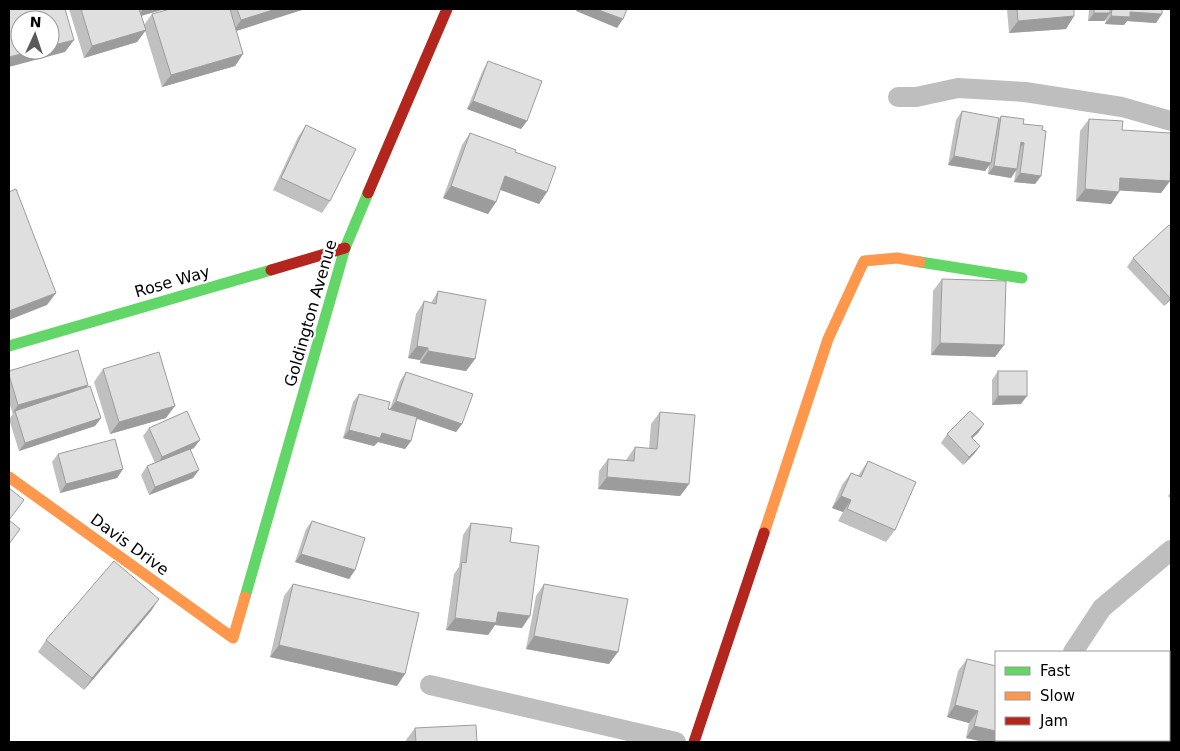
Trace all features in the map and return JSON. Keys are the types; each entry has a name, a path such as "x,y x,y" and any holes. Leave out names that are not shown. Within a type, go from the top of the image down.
{"street":[{"name":"Goldington Avenue","path":"233,638 345,248 447,9"},
{"path":"898,97 916,97 958,88 1026,92 1122,107 1171,121"},
{"name":"Rose Way","path":"9,346 345,248"},
{"path":"694,742 828,339 864,261 897,258 1022,278"},
{"name":"Davis Drive","path":"9,477 233,638"},
{"path":"1074,651 1102,608 1171,550"},
{"path":"430,684 676,742"}],"building":[{"path":"9,9 65,9 74,40 60,44 60,10 10,10 9,57"},
{"path":"81,9 139,9 146,30 92,46"},
{"path":"170,9 230,9 243,54 171,75 152,14"},
{"path":"237,9 276,9 241,20"},
{"path":"596,9 627,9 623,19"},
{"path":"1017,9 1074,9 1074,16 1018,21"},
{"path":"1094,9 1110,9 1110,13 1094,13"},
{"path":"1112,9 1162,9 1162,14 1130,12 1130,17 1111,16"},
{"path":"488,61 542,81 527,121 473,101"},
{"path":"962,111 999,118 991,163 954,156"},
{"path":"1001,116 1024,119 1023,124 1043,126 1042,130 1046,131 1041,176 1020,173 1024,143 1021,142 1017,169 994,166"},
{"path":"1089,119 1123,121 1122,130 1171,133 1170,181 1120,178 1119,192 1085,189"},
{"path":"306,125 356,149 330,201 281,178"},
{"path":"470,133 556,167 547,192 505,176 496,202 451,186"},
{"path":"16,189 56,293 9,311 9,192"},
{"path":"1169,225 1171,226 1170,298 1133,258"},
{"path":"942,279 1006,281 1004,345 940,343"},
{"path":"438,291 486,300 475,359 428,351 428,348 417,346 424,301 436,304"},
{"path":"78,350 88,385 18,405 9,371"},
{"path":"159,352 175,406 119,422 103,369"},
{"path":"998,371 1027,371 1027,396 998,396"},
{"path":"406,372 473,394 462,424 396,401"},
{"path":"90,386 101,418 25,443 15,411"},
{"path":"359,394 390,402 388,409 417,417 411,441 382,433 380,438 349,430"},
{"path":"187,411 200,440 162,457 149,428"},
{"path":"970,411 984,424 971,437 980,446 969,457 947,434"},
{"path":"660,412 695,415 689,484 607,477 608,459 634,461 635,447 657,449"},
{"path":"115,439 123,469 66,484 58,454"},
{"path":"190,449 199,470 155,487 147,466"},
{"path":"868,461 916,482 895,530 847,509 851,500 841,496 851,473 861,477"},
{"path":"9,488 24,500 9,520"},
{"path":"9,520 20,529 9,544"},
{"path":"312,521 365,538 355,570 301,554"},
{"path":"471,523 512,528 510,542 539,546 530,616 498,612 496,623 455,618 462,562 466,563"},
{"path":"114,561 159,599 92,678 46,640"},
{"path":"293,584 419,613 405,674 279,645"},
{"path":"544,584 628,599 618,652 534,636"},
{"path":"967,659 995,666 995,731 974,726 978,711 955,705"},
{"path":"1170,682 1171,683 1170,723"},
{"path":"476,725 477,742 416,742 415,728"},
{"path":"1110,741 1162,741 1162,742"}],"traffic: fast":[{"path":"245,597 345,248 368,193"},
{"path":"920,262 1022,278"},
{"path":"9,346 271,270"}],"traffic: slow":[{"path":"764,533 828,339 864,261 897,258 920,262"},
{"path":"9,477 233,638 245,597"}],"traffic: jam":[{"path":"368,193 447,9"},
{"path":"271,270 345,248"},
{"path":"694,742 764,533"}]}
